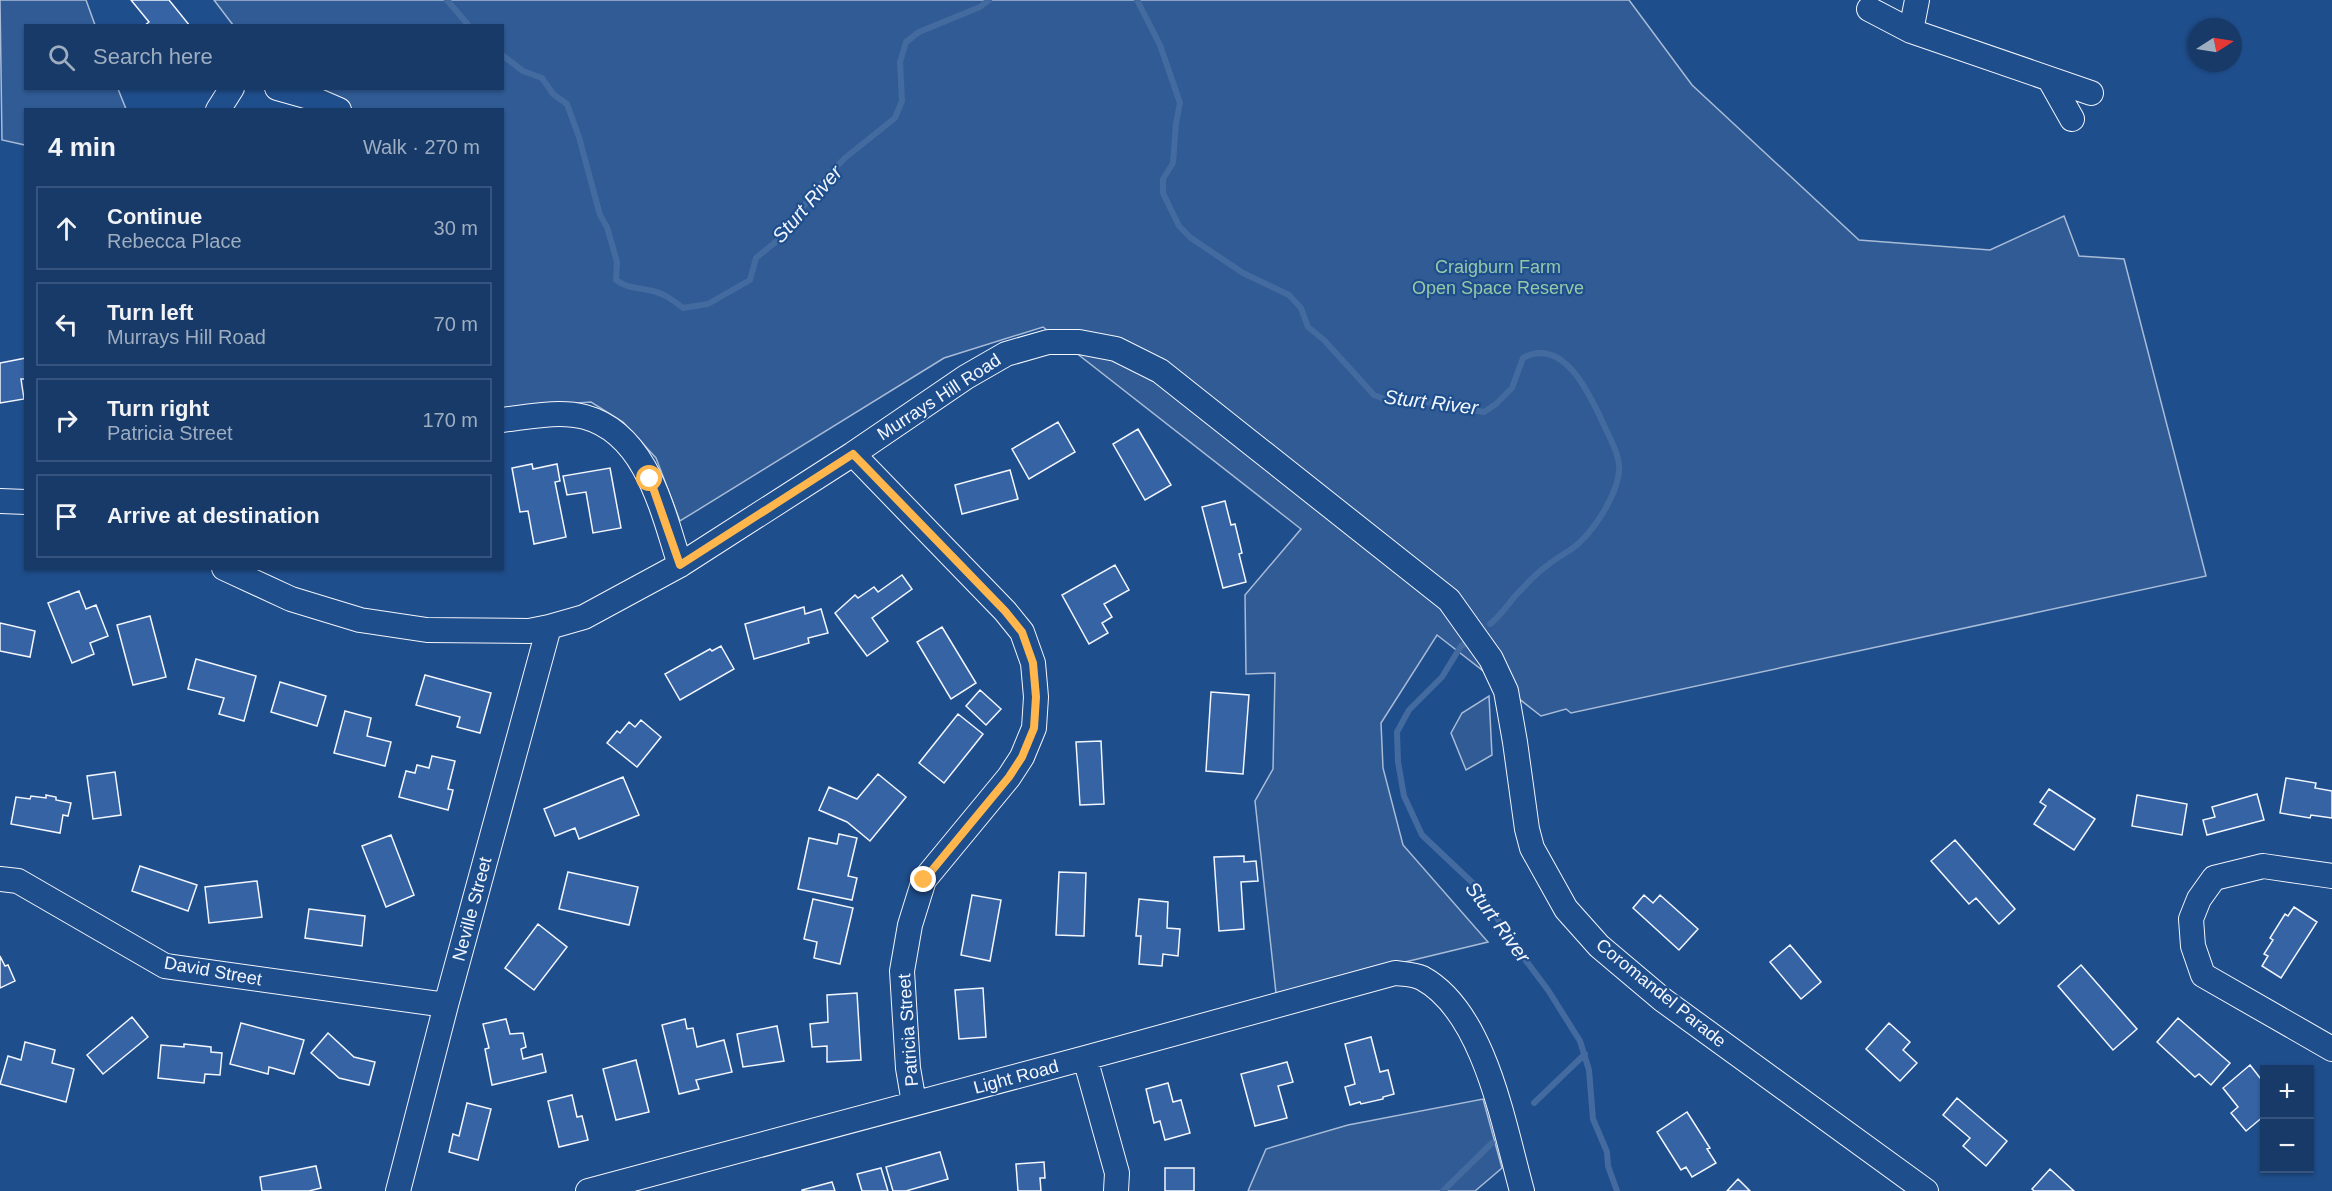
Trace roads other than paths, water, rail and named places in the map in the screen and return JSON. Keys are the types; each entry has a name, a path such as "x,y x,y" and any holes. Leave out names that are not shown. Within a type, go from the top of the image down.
{"street":[{"path":"1911,32 1917,0"},
{"path":"1869,9 1911,32 2091,93"},
{"path":"2050,80 2072,119"},
{"path":"219,108 231,90"},
{"path":"284,90 334,108"},
{"name":"Murrays Hill Road","path":"228,570 291,599 360,620 427,630 530,631 549,627 584,617 680,565 853,454 966,377 1006,354 1048,342 1079,342 1116,349 1160,371 1453,605 1485,649"},
{"path":"504,420 553,415 584,417 613,429 634,453 650,479 680,565"},
{"name":"Patricia Street","path":"853,454 1005,611 1022,632 1033,663 1036,697 1034,728 1022,757 1009,777 924,880 910,925 902,971 908,1068 914,1103"},
{"path":"0,501 24,502"},
{"name":"Neville Street","path":"398,1191 549,627"},
{"name":"Coromandel Parade","path":"1485,649 1506,691 1527,830 1532,848 1566,909 1599,946 1663,1000 1926,1191"},
{"path":"2332,876 2263,866 2214,878 2199,899 2190,919 2193,946 2204,975 2332,1049"},
{"name":"David Street","path":"0,879 18,882 165,966 446,1005"},
{"name":"Light Road","path":"588,1191 674,1180 914,1103 1085,1059 1395,972 1420,977 1440,991 1463,1019 1483,1053 1522,1191"},
{"path":"1085,1059 1117,1173 1116,1191"}],"waterway":[{"name":"Sturt River","path":"447,0 467,24"},
{"name":"Sturt River","path":"504,57 523,71 542,78 553,94 567,104 579,137 600,215 607,227 617,262 616,280 628,286 658,293 683,308 708,304 750,280 756,258 778,240 826,177 845,158 895,118 902,101 900,62 906,42 919,32 980,7 989,0"},
{"name":"Sturt River","path":"1137,0 1160,45 1180,103 1173,163 1163,179 1163,193 1179,226 1191,238 1243,273 1289,295 1301,308 1308,327 1324,340 1374,395 1392,402 1427,402 1484,412 1512,388 1523,358 1537,353 1550,355 1562,361 1573,371 1590,396 1618,458 1619,474 1614,491 1599,519 1584,538 1537,574 1490,624"},
{"name":"Sturt River","path":"1465,644 1461,646 1442,677 1409,710 1397,732 1398,762 1404,796 1422,835 1477,887 1580,1041 1589,1070 1593,1119 1607,1152 1608,1166 1617,1191"},
{"path":"1534,1103 1585,1054"},
{"path":"1443,1191 1492,1143"}],"park label":[{"name":"Craigburn Farm Open Space Reserve","path":"1498,277"}]}
